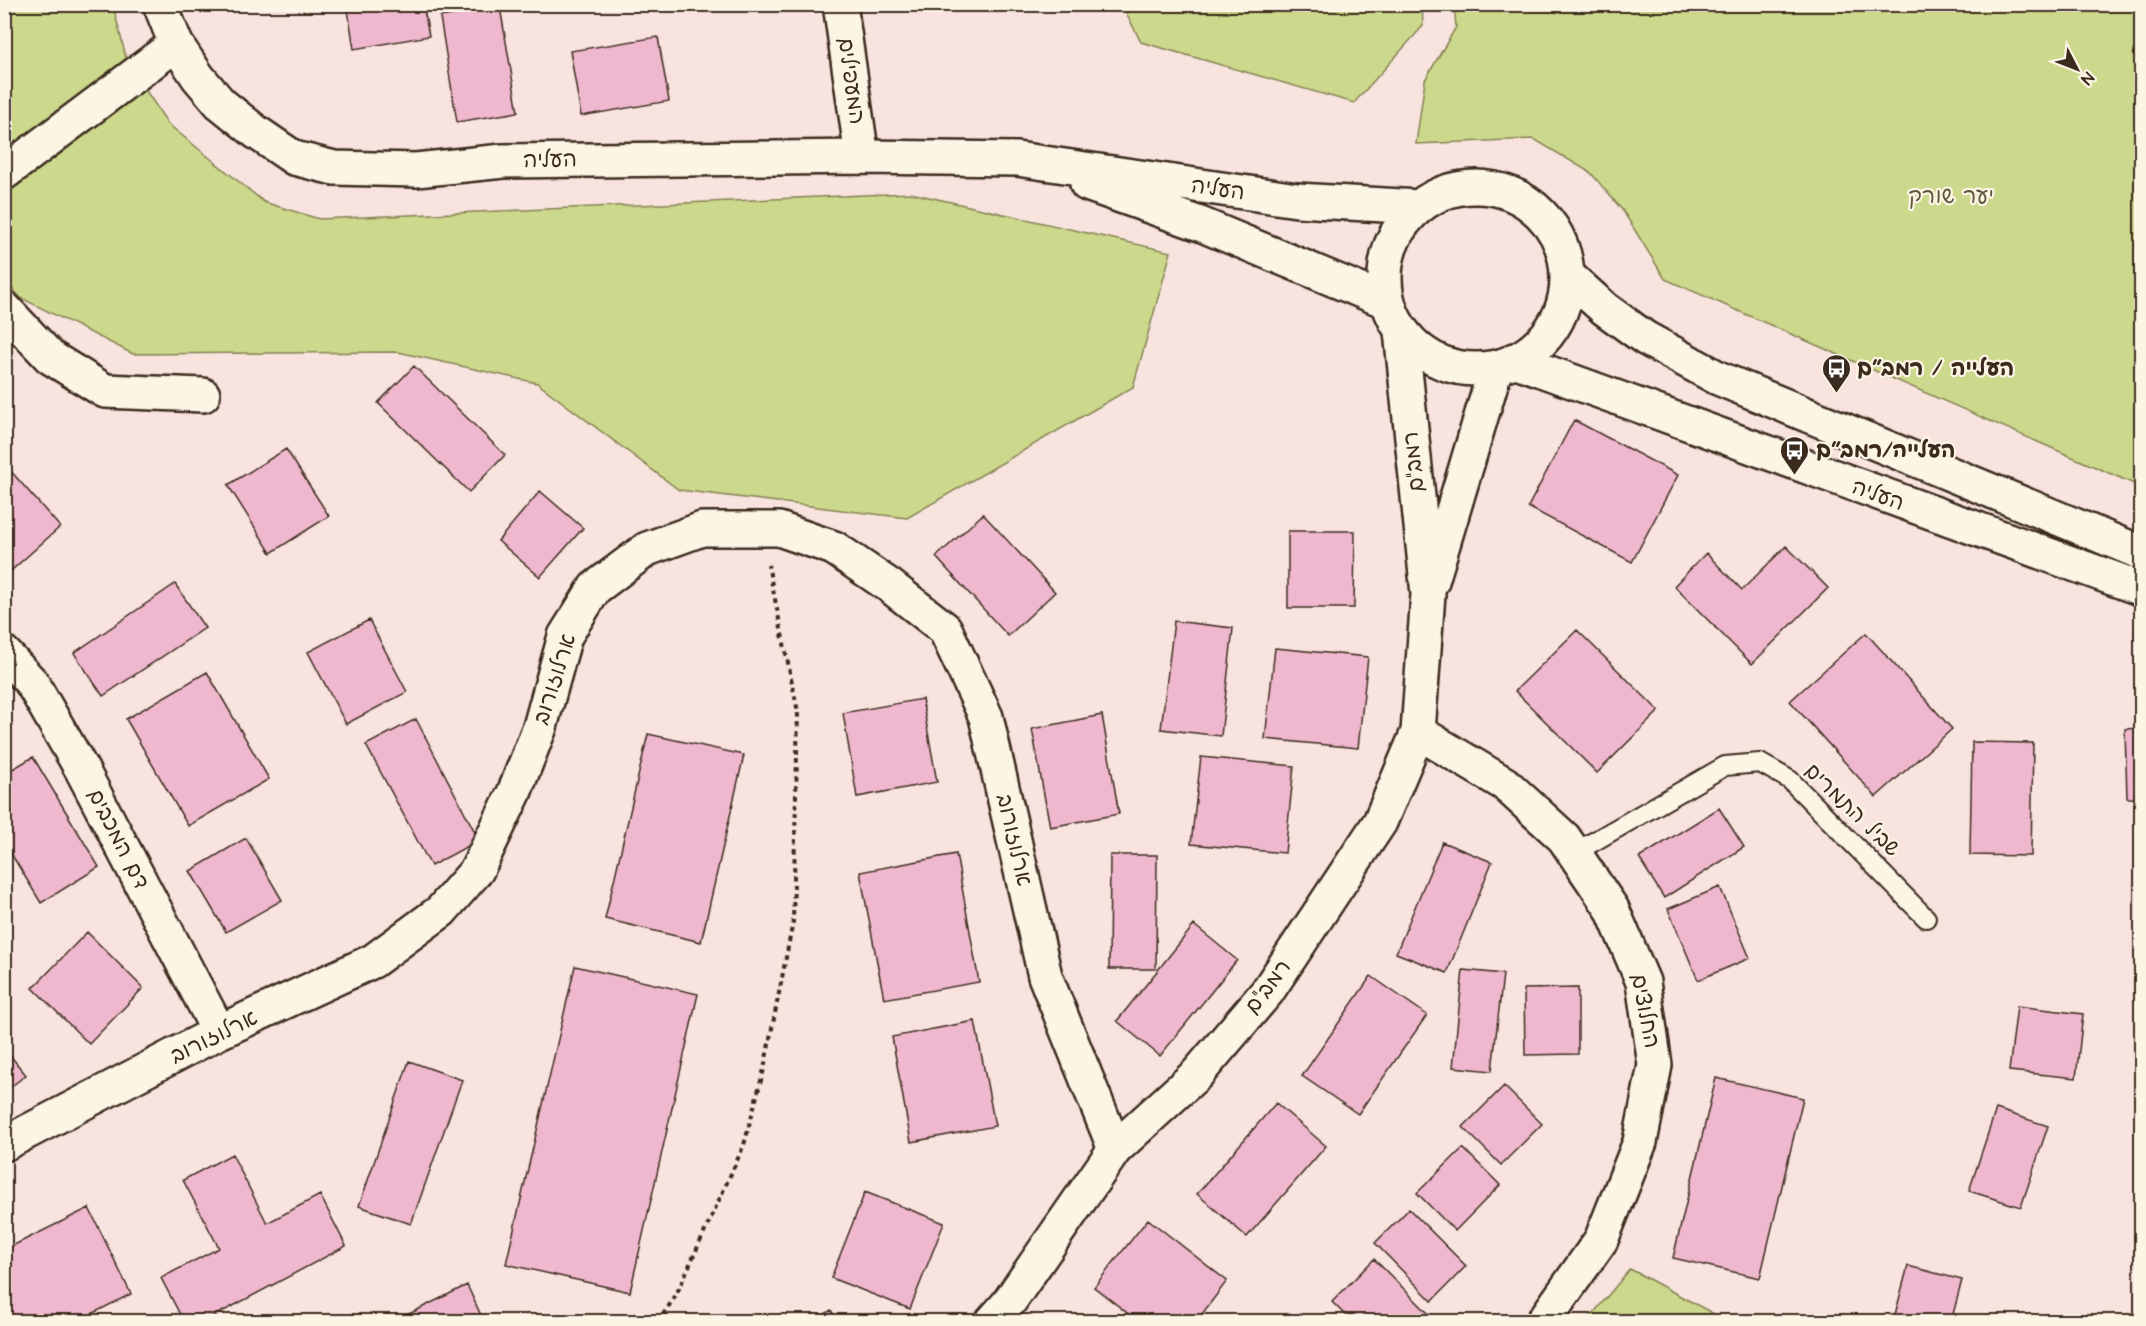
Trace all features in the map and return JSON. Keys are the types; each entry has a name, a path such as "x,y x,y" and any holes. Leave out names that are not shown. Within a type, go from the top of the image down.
{"street":[{"name":"העליה","path":"160,4 176,44 198,77 220,103 256,132 294,158 334,168 416,170 503,161 862,157 1017,159 1296,200 1419,207"},
{"name":"המעפילים","path":"840,4 862,157"},
{"path":"4,173 176,44"},
{"name":"העליה","path":"1017,159 1200,224 1394,316"},
{"path":"1473,187 1501,190 1527,202 1548,222 1562,247 1567,275 1564,302 1553,326 1536,346 1505,364 1469,369 1443,363 1419,350 1394,316 1384,276 1389,250 1401,226 1419,207 1444,193 1473,187"},
{"name":"העליה","path":"1567,275 1605,309 1645,338 1718,378 2142,553"},
{"path":"4,308 50,357 105,391 203,395"},
{"name":"רמב\"ם","path":"992,1322 1008,1305 1115,1149 1197,1074 1268,993 1380,822 1418,732 1428,594 1394,316"},
{"name":"העליה","path":"1505,364 1696,425 1842,482 2142,589"},
{"name":"רמב\"ם","path":"1428,594 1505,364"},
{"name":"ארלוזורוב","path":"4,1144 219,1032 373,961 441,911 477,870 514,793 540,727 565,636 595,588 647,549 702,529 779,529 834,548 945,629 986,717 1045,976 1115,1149"},
{"name":"דם המכבים","path":"4,653 32,683 82,770 219,1032"},
{"name":"החלוצים","path":"1418,732 1505,784 1564,838 1612,909 1643,982 1655,1065 1640,1142 1601,1240 1543,1322"}],"lane":[{"name":"שביל התמרים","path":"1574,853 1725,766 1760,764 1790,780 1926,918"}],"path":[{"path":"658,1322 676,1296 744,1145 764,1069 793,922 798,712 760,529"}],"green space":[{"path":"5,4 113,5 127,62 168,124 264,202 319,219 911,193 1171,252 1133,387 907,518 679,490 537,383 398,352 133,354 21,298 5,281"},
{"path":"1122,5 1422,5 1423,26 1354,103 1141,42"},
{"name":"יער שורק","path":"1454,5 2141,5 2141,487 1665,279 1623,211 1591,173 1534,139 1416,144 1425,80 1456,27"},
{"path":"1630,1269 1727,1321 1587,1321"}],"building":[{"path":"347,4 423,4 429,36 354,49"},
{"path":"500,7 518,112 457,122 440,17"},
{"path":"658,37 669,101 581,116 570,51"},
{"path":"414,366 505,455 469,492 378,403"},
{"path":"1574,420 1678,475 1632,562 1528,507"},
{"path":"286,449 329,516 271,553 228,485"},
{"path":"9,469 60,527 4,577 4,473"},
{"path":"540,491 583,528 540,577 498,541"},
{"path":"983,514 1055,592 1008,636 936,557"},
{"path":"1288,531 1355,531 1354,608 1288,608"},
{"path":"1786,546 1828,588 1752,664 1674,586 1706,553 1742,590"},
{"path":"175,584 205,628 103,696 74,653"},
{"path":"369,620 407,692 346,724 308,652"},
{"path":"1174,621 1233,628 1221,736 1161,729"},
{"path":"1577,630 1659,711 1597,773 1515,691"},
{"path":"1866,633 1952,729 1876,797 1790,701"},
{"path":"1275,648 1368,657 1358,748 1265,739"},
{"path":"207,672 269,779 188,826 126,719"},
{"path":"922,699 937,782 857,797 843,713"},
{"path":"1102,715 1119,814 1050,827 1032,729"},
{"path":"416,719 479,840 431,866 366,745"},
{"path":"2142,728 2142,798 2127,798 2125,729"},
{"path":"648,734 744,755 701,942 605,919"},
{"path":"1972,742 2033,743 2031,856 1970,855"},
{"path":"33,757 99,867 41,903 4,842 4,774"},
{"path":"1201,757 1294,766 1285,853 1191,844"},
{"path":"1719,808 1744,847 1664,898 1639,858"},
{"path":"246,838 282,900 226,932 190,871"},
{"path":"1442,842 1492,862 1447,973 1396,953"},
{"path":"956,854 979,982 884,999 860,872"},
{"path":"1110,855 1157,855 1156,969 1109,969"},
{"path":"1720,887 1750,958 1698,980 1668,909"},
{"path":"1194,925 1237,960 1160,1056 1117,1021"},
{"path":"87,932 143,988 89,1044 33,988"},
{"path":"575,966 698,994 630,1292 506,1264"},
{"path":"1463,970 1503,974 1492,1071 1453,1067"},
{"path":"1371,976 1427,1015 1358,1114 1302,1076"},
{"path":"1578,988 1578,1054 1525,1055 1524,989"},
{"path":"2017,1006 2083,1014 2076,1078 2009,1071"},
{"path":"975,1021 995,1126 911,1142 892,1037"},
{"path":"4,1048 26,1075 4,1092"},
{"path":"409,1061 462,1080 411,1224 359,1206"},
{"path":"1716,1078 1803,1098 1760,1278 1673,1258"},
{"path":"1504,1086 1542,1124 1501,1165 1463,1127"},
{"path":"1276,1103 1326,1146 1247,1237 1197,1194"},
{"path":"1996,1109 2048,1126 2021,1207 1969,1191"},
{"path":"1463,1148 1500,1185 1455,1231 1417,1193"},
{"path":"232,1154 267,1223 320,1195 346,1246 203,1322 184,1322 161,1278 219,1248 183,1180"},
{"path":"865,1192 944,1223 910,1309 831,1278"},
{"path":"89,1208 131,1294 76,1322 4,1322 4,1250"},
{"path":"1409,1209 1466,1266 1432,1301 1375,1243"},
{"path":"1148,1219 1227,1281 1196,1322 1139,1322 1094,1287"},
{"path":"1374,1259 1437,1322 1352,1322 1332,1302"},
{"path":"1908,1266 1962,1280 1951,1322 1893,1322"},
{"path":"467,1285 484,1322 393,1322"},
{"path":"831,1310 838,1322 814,1322"}],"place":[{"name":"העלייה / רמב״ם","path":"1836,394"},
{"name":"העלייה/רמב״ם","path":"1795,476"}]}
